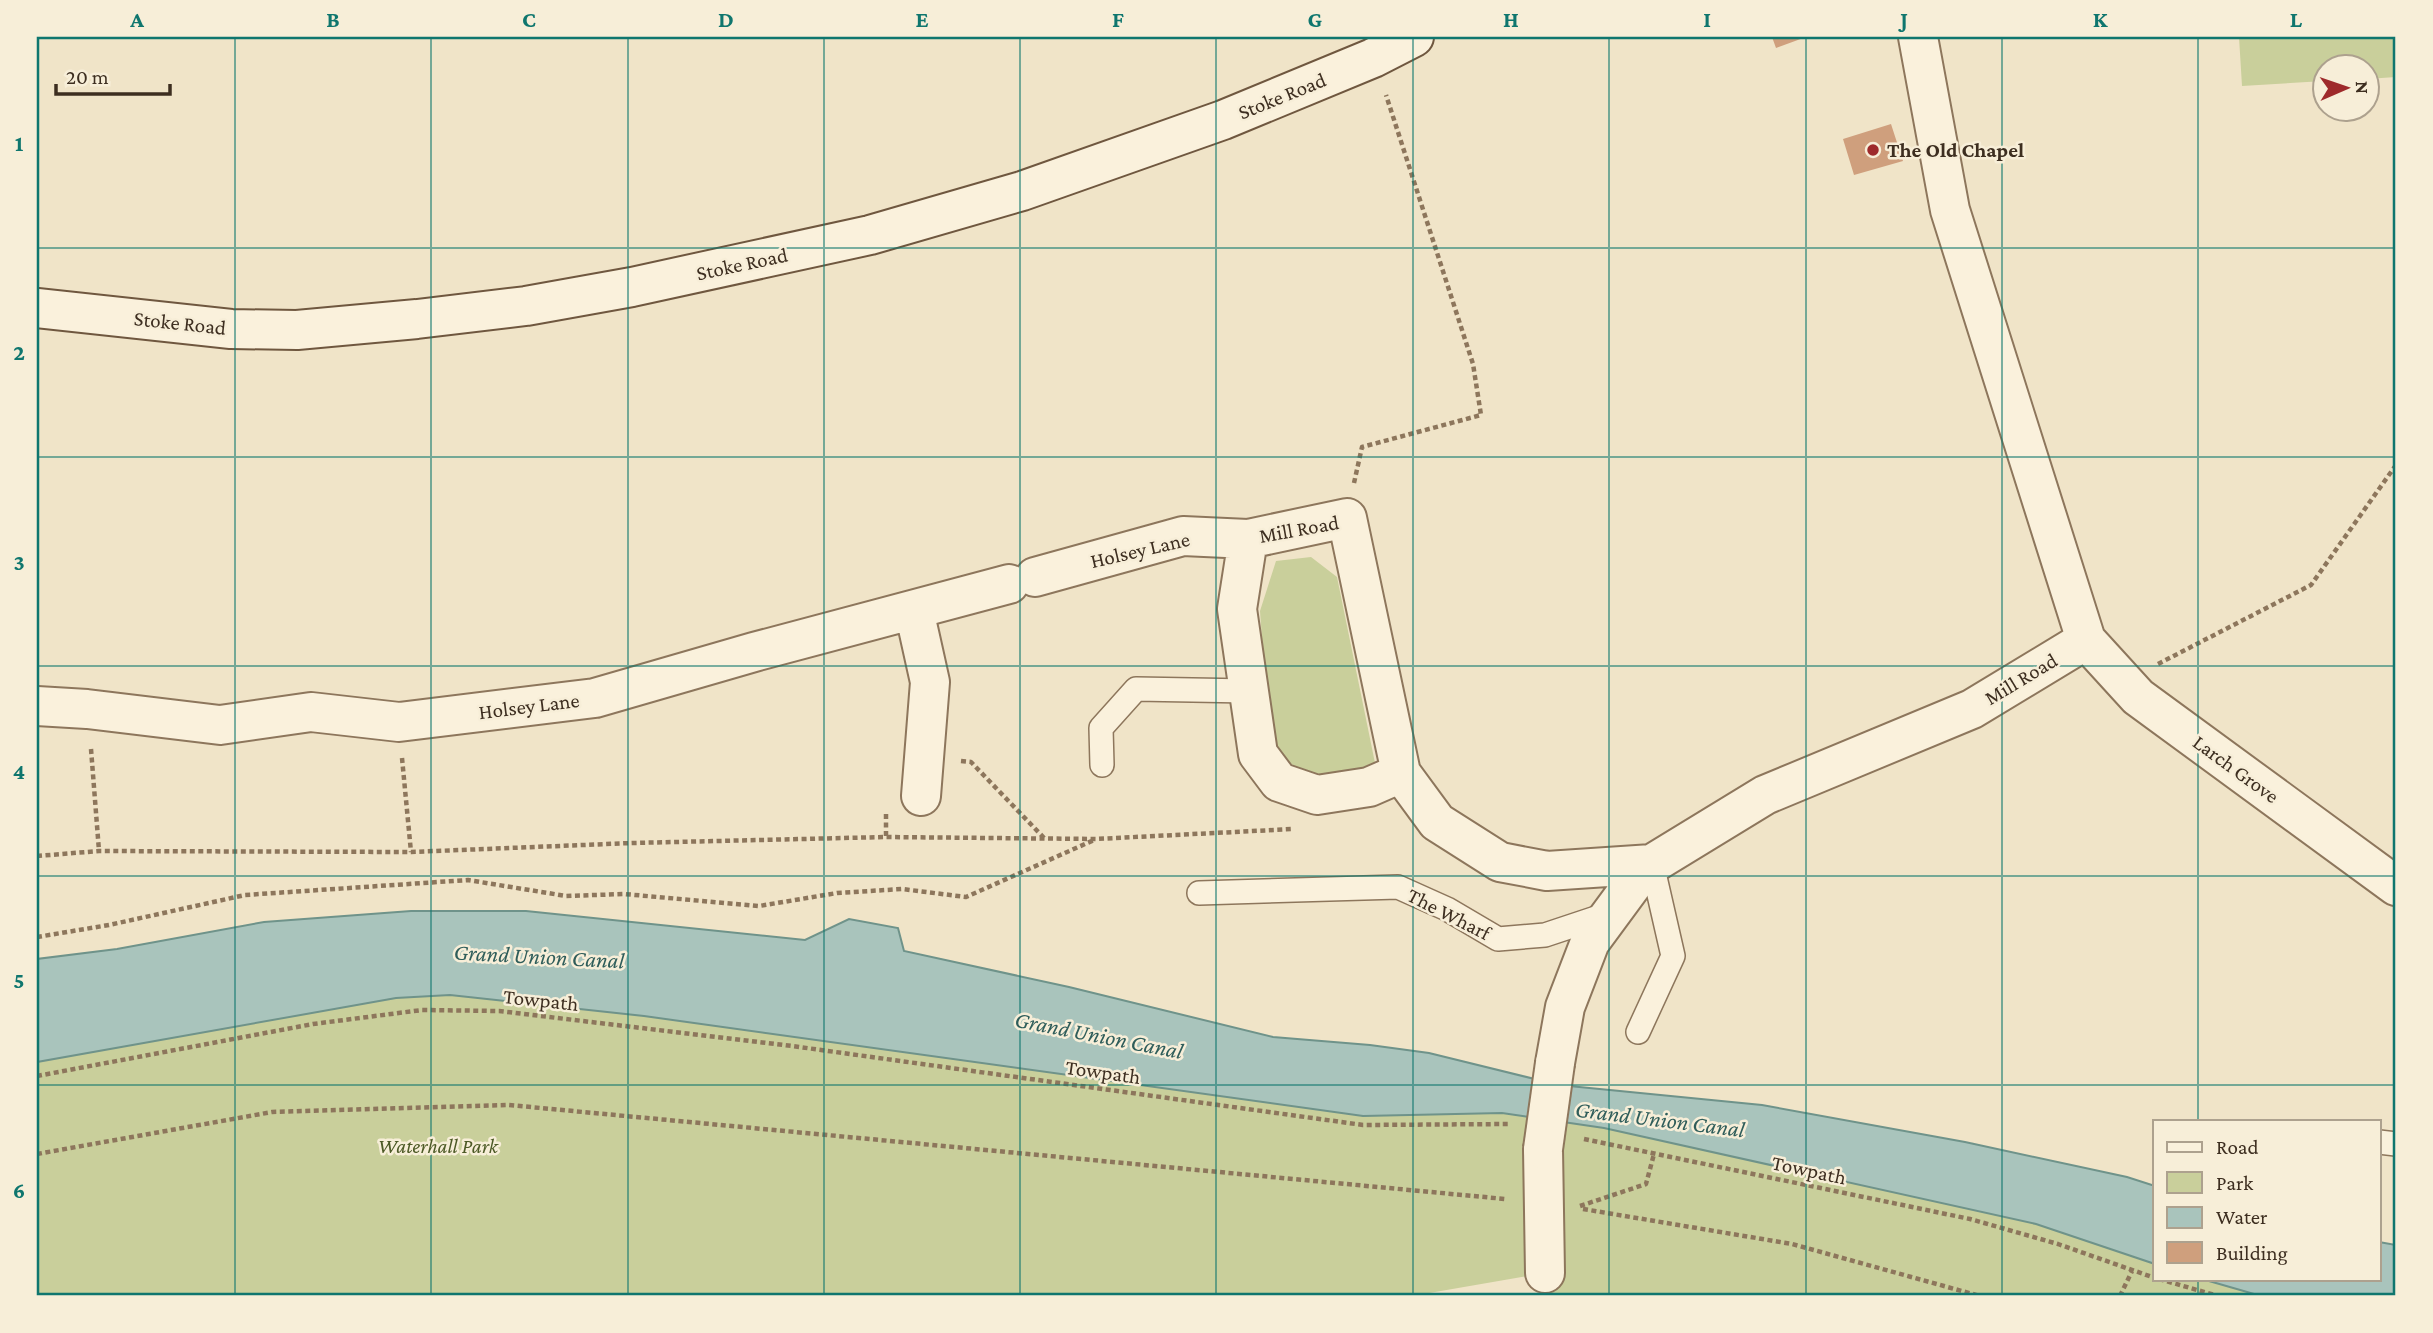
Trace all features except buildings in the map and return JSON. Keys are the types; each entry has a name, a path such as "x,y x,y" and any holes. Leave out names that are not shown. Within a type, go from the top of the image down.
{"street":[{"name":"Stoke Road","path":"37,308 205,327 297,330 417,319 583,297 843,242 976,205 1156,146 1296,91 1414,37"},
{"path":"1918,37 1950,210 2086,640"},
{"name":"Mill Road","path":"1401,773 1369,787 1317,795 1279,782 1258,754 1237,609 1248,539 1347,518 1401,773 1437,822 1500,862 1547,871 1649,865 1765,795 1972,709 2086,640"},
{"name":"Holsey Lane","path":"37,706 88,709 220,725 311,712 399,722 595,698 754,652 1183,536 1248,539"},
{"path":"914,610 930,682 921,796"},
{"name":"Larch Grove","path":"2086,640 2138,697 2396,886"},
{"path":"1546,1284 1544,1202 1530,1137 1555,1063 1565,1007 1590,942 1649,865"}],"lane":[{"path":"1102,765 1101,728 1136,689 1249,691"},
{"path":"1638,1032 1673,956 1649,865"},
{"name":"The Wharf","path":"1199,893 1398,887 1447,909 1498,939 1545,935 1611,913"}],"path":[{"path":"1347,518 1362,447 1481,415 1473,364 1373,58"},
{"path":"2123,682 2311,585 2396,465"},
{"path":"88,709 99,852"},
{"path":"399,722 411,852"},
{"path":"37,856 99,852 411,852 886,837 1096,839 1301,829"},
{"path":"37,937 109,925 245,895 468,880 566,896 624,894 759,906 837,893 902,889 966,897 1096,839"},
{"name":"Towpath","path":"37,1076 326,1022 422,1010 499,1011 792,1046 1363,1125 1504,1122 1530,1137"},
{"path":"37,1154 272,1112 509,1105 1544,1202"},
{"name":"Towpath","path":"1580,1139 1970,1219 2058,1244 2153,1277"},
{"path":"1654,1154 1646,1184 1576,1208 1792,1244 1980,1296"},
{"path":"2120,1296 2132,1271"},
{"name":"Towpath","path":"2164,1280 2218,1296"}],"green space":[{"path":"2239,37 2396,37 2396,77 2380,78 2380,52 2310,52 2310,82 2242,86"},
{"path":"1311,557 1337,577 1375,763 1353,779 1313,779 1270,749 1260,611 1276,561"},
{"name":"Waterhall Park","path":"450,995 644,1016 1363,1116 1502,1113 1604,1128 2036,1224 2153,1263 2153,1280 2205,1280 2261,1296 1547,1296 1545,1273 1412,1296 37,1296 37,1062 396,998"}],"water":[{"name":"Grand Union Canal","path":"411,911 526,911 805,940 849,919 898,928 904,951 1069,987 1273,1037 1429,1053 1559,1085 1762,1105 1965,1142 2127,1177 2153,1185 2153,1263 2036,1224 1604,1128 1502,1113 1363,1116 644,1016 450,995 396,998 37,1062 37,959 117,949 264,922"},
{"path":"2380,1242 2396,1245 2396,1296 2261,1296 2205,1280 2380,1280"}],"place":[{"name":"The Old Chapel","path":"1873,150"}]}
